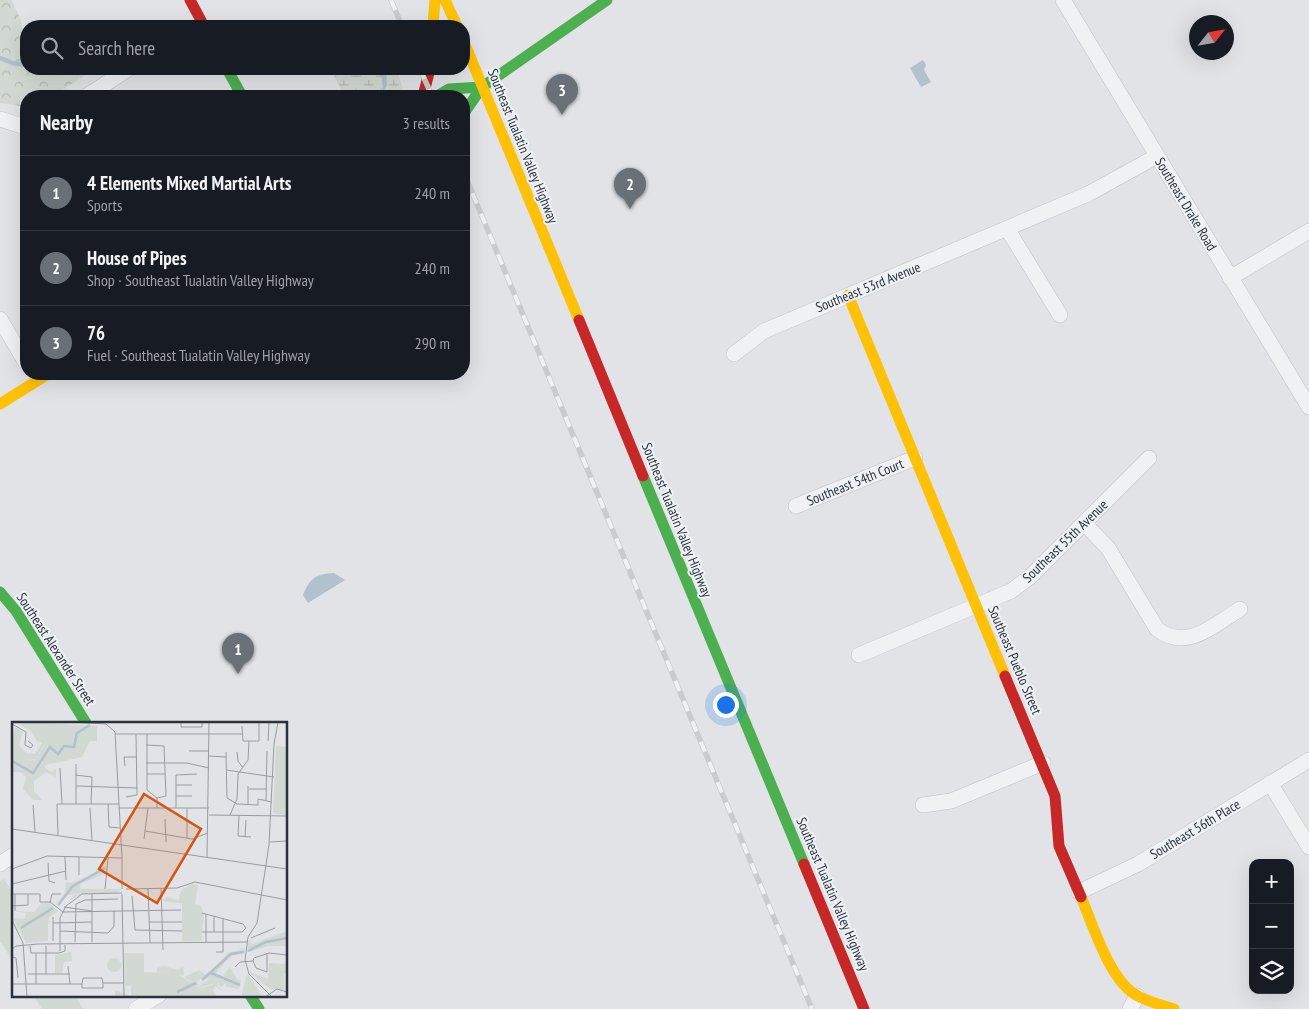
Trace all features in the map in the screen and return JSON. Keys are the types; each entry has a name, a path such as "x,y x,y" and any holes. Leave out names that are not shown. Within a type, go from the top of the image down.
{"main road":[{"path":"190,0 201,20"},
{"path":"434,20 435,0"},
{"path":"445,0 454,20"},
{"path":"470,104 482,87 607,0"},
{"name":"Southeast Tualatin Valley Highway","path":"470,57 864,1009"},
{"path":"230,75 239,90"},
{"path":"425,90 429,75"},
{"path":"447,90 482,87"},
{"name":"Southeast Pueblo Street","path":"848,295 976,607 1043,763 1055,796 1059,846 1110,966 1133,1003 1174,1009"},
{"path":"0,404 33,380"},
{"name":"Southeast Alexander Street","path":"0,592 16,611 85,722"},
{"path":"251,996 258,1009"}],"street":[{"name":"Southeast Drake Road","path":"1063,0 1309,407"},
{"path":"97,90 119,75"},
{"path":"0,119 20,124"},
{"name":"Southeast 53rd Avenue","path":"734,354 764,331 1008,230 1088,194 1157,156"},
{"path":"1008,230 1060,315"},
{"path":"1230,278 1309,230"},
{"path":"0,318 20,353"},
{"name":"Southeast 54th Court","path":"796,506 914,458"},
{"name":"Southeast 55th Avenue","path":"859,655 1011,591 1030,577 1149,458"},
{"path":"1084,523 1108,548 1157,629 1166,636 1177,639 1194,637 1240,609"},
{"name":"Southeast 56th Place","path":"1078,892 1138,864 1309,760"},
{"path":"923,805 952,801 1043,763"},
{"path":"1270,783 1309,848"},
{"path":"0,864 12,855"},
{"path":"136,1009 157,996"}],"green space":[{"path":"0,0 12,0 21,20 20,75 86,75 62,90 20,90 20,106 0,103"},
{"path":"334,75 399,75 403,90 341,90"},
{"path":"4,879 12,891 12,960 0,941 0,881"},
{"path":"34,996 76,996 83,1009 42,1009"}],"water":[{"path":"923,60 926,65 924,70 931,82 921,87 910,68"},
{"path":"382,75 386,75 387,86 383,90"},
{"path":"334,573 345,580 308,603 303,595 311,581 323,574"}],"waterway":[{"path":"0,58 20,64"}],"railway":[{"path":"391,0 399,20"},
{"path":"423,75 429,90"},
{"path":"470,187 812,1009"}],"traffic: fast":[{"path":"470,104 482,87 607,0"},
{"path":"230,75 239,90"},
{"path":"447,90 482,87"},
{"path":"643,476 804,864"},
{"path":"0,592 16,611 85,722"},
{"path":"251,996 259,1009"}],"traffic: slow":[{"path":"433,20 435,0"},
{"path":"445,0 454,20"},
{"path":"470,57 579,320"},
{"path":"848,295 1005,676"},
{"path":"0,404 38,380"},
{"path":"1081,897 1097,937 1119,979 1138,996 1174,1009"}],"traffic: jam":[{"path":"190,0 201,20"},
{"path":"425,90 428,75"},
{"path":"579,320 643,476"},
{"path":"1005,676 1055,796 1059,846 1081,897"},
{"path":"804,864 864,1009"}],"place":[{"name":"76","path":"562,115"},
{"name":"House of Pipes","path":"630,209"},
{"name":"4 Elements Mixed Martial Arts","path":"238,674"}]}
